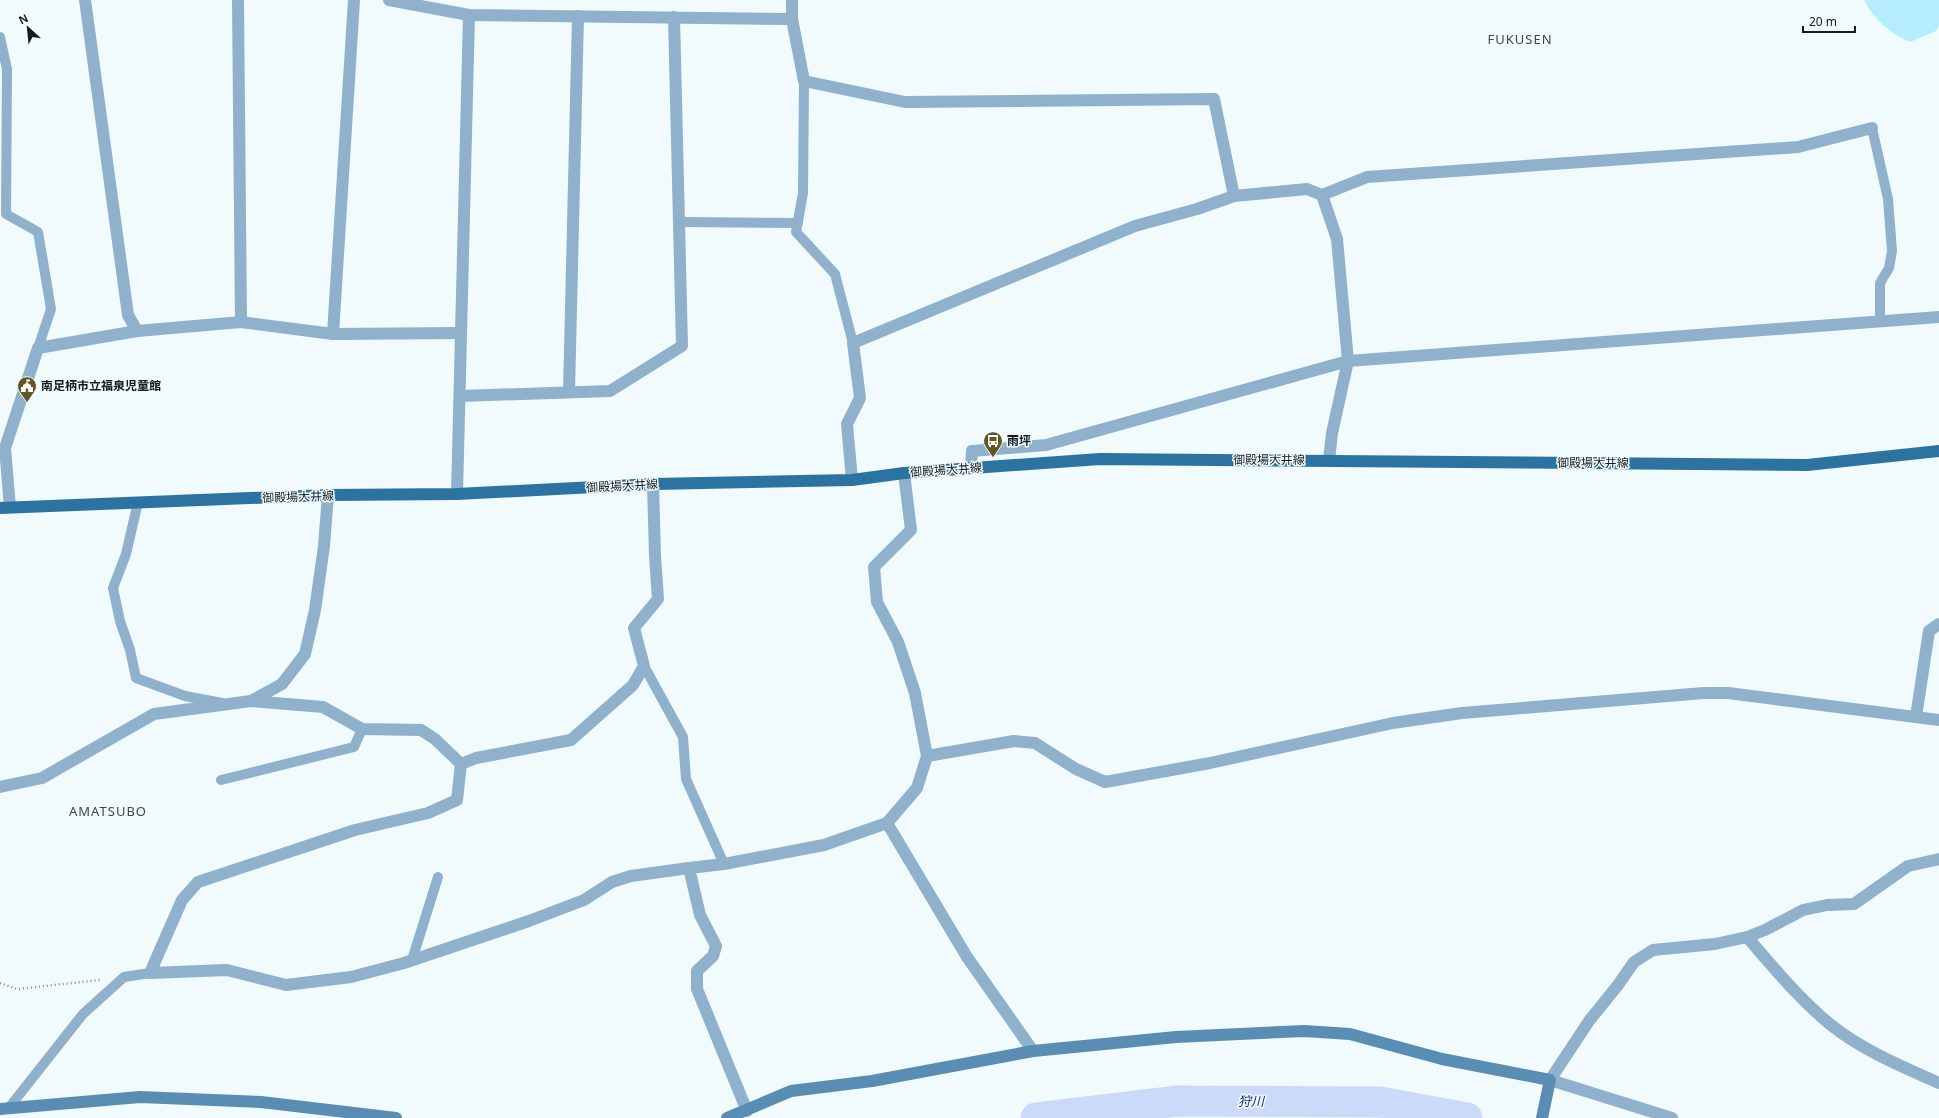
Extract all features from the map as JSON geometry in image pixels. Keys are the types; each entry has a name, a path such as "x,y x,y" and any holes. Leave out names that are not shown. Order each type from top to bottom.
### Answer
{"main road":[{"name":"御殿場大井線","path":"5,508 328,495 457,494 653,484 852,480 904,473 1100,459 1807,464 1939,451"}],"street":[{"path":"85,0 128,315 137,332"},
{"path":"238,0 241,322"},
{"path":"333,334 354,0"},
{"path":"389,0 469,15 792,19"},
{"path":"792,0 792,19 804,81 905,102 1214,99 1234,196"},
{"path":"457,494 469,15"},
{"path":"569,392 578,16"},
{"path":"460,396 610,391 682,346 674,17"},
{"path":"852,480 847,424 860,398 853,343 1135,226 1198,209 1234,196 1307,189 1322,195 1367,177 1798,147 1872,128"},
{"path":"1322,195 1337,239 1348,361 1332,432 1330,460"},
{"path":"970,468 972,452 1046,445 1348,361 1939,317"},
{"path":"5,508 5,448 38,348 137,332 241,322 333,334 461,334"},
{"path":"461,764 457,800 428,813 355,830 198,882 182,900 150,973 227,970 286,985 351,977 412,960 584,900 612,882 631,876 724,864 824,845 887,823 916,788 926,756 915,694 898,642 877,602 874,574 874,567 911,530 904,473"},
{"path":"461,764 476,758 571,740 633,685 644,666 634,628 658,599 653,484"},
{"path":"250,701 282,684 304,654 316,610 324,546 328,495"},
{"path":"1916,717 1929,631 1939,624"},
{"path":"926,756 1014,741 1035,743 1076,770 1105,782 1210,763 1394,723 1462,713 1704,693 1728,693 1939,720"},
{"path":"0,788 42,778 154,714 250,701 323,707 362,729 421,730 435,738 461,764"},
{"path":"887,823 967,956 1033,1051"},
{"path":"1542,1118 1550,1080 1589,1021 1618,985 1634,962 1654,950 1715,944 1747,937 1765,930 1803,910 1827,905 1854,904 1908,866 1939,859"},
{"path":"689,868 700,915 716,946 713,956 698,971 697,989 747,1111"},
{"path":"1747,937 1804,1000 1832,1026 1860,1044 1939,1082"},
{"path":"727,1118 747,1111 792,1091 872,1082 1033,1051 1176,1037 1304,1031 1350,1034 1442,1059 1550,1080 1672,1118"},
{"path":"4,1109 140,1097 261,1102 396,1118"}],"lane":[{"path":"0,37 7,70 6,214 38,232 51,309 38,348"},
{"path":"804,81 803,194 796,232 835,274 853,343"},
{"path":"1872,128 1888,199 1892,251 1889,268 1880,283 1880,321"},
{"path":"678,222 798,223"},
{"path":"138,502 126,554 113,588 120,621 130,650 136,678 185,696 224,704"},
{"path":"644,666 683,737 686,779 724,864"},
{"path":"222,780 354,747 362,729"},
{"path":"412,960 438,877"},
{"path":"4,1109 83,1014 124,977 150,973"}],"path":[{"path":"0,983 17,989 124,977"}],"shaded area":[{"path":"1864,0 1939,0 1939,26 1936,31 1910,42 1896,35 1884,26 1873,14"}],"waterway":[{"name":"狩川","path":"1036,1118 1178,1101 1380,1102 1467,1118"}],"place":[{"name":"南足柄市立福泉児童館","path":"27,403"},
{"name":"雨坪","path":"993,458"}],"district":[{"name":"FUKUSEN","path":"1520,39"},
{"name":"AMATSUBO","path":"108,811"}]}
